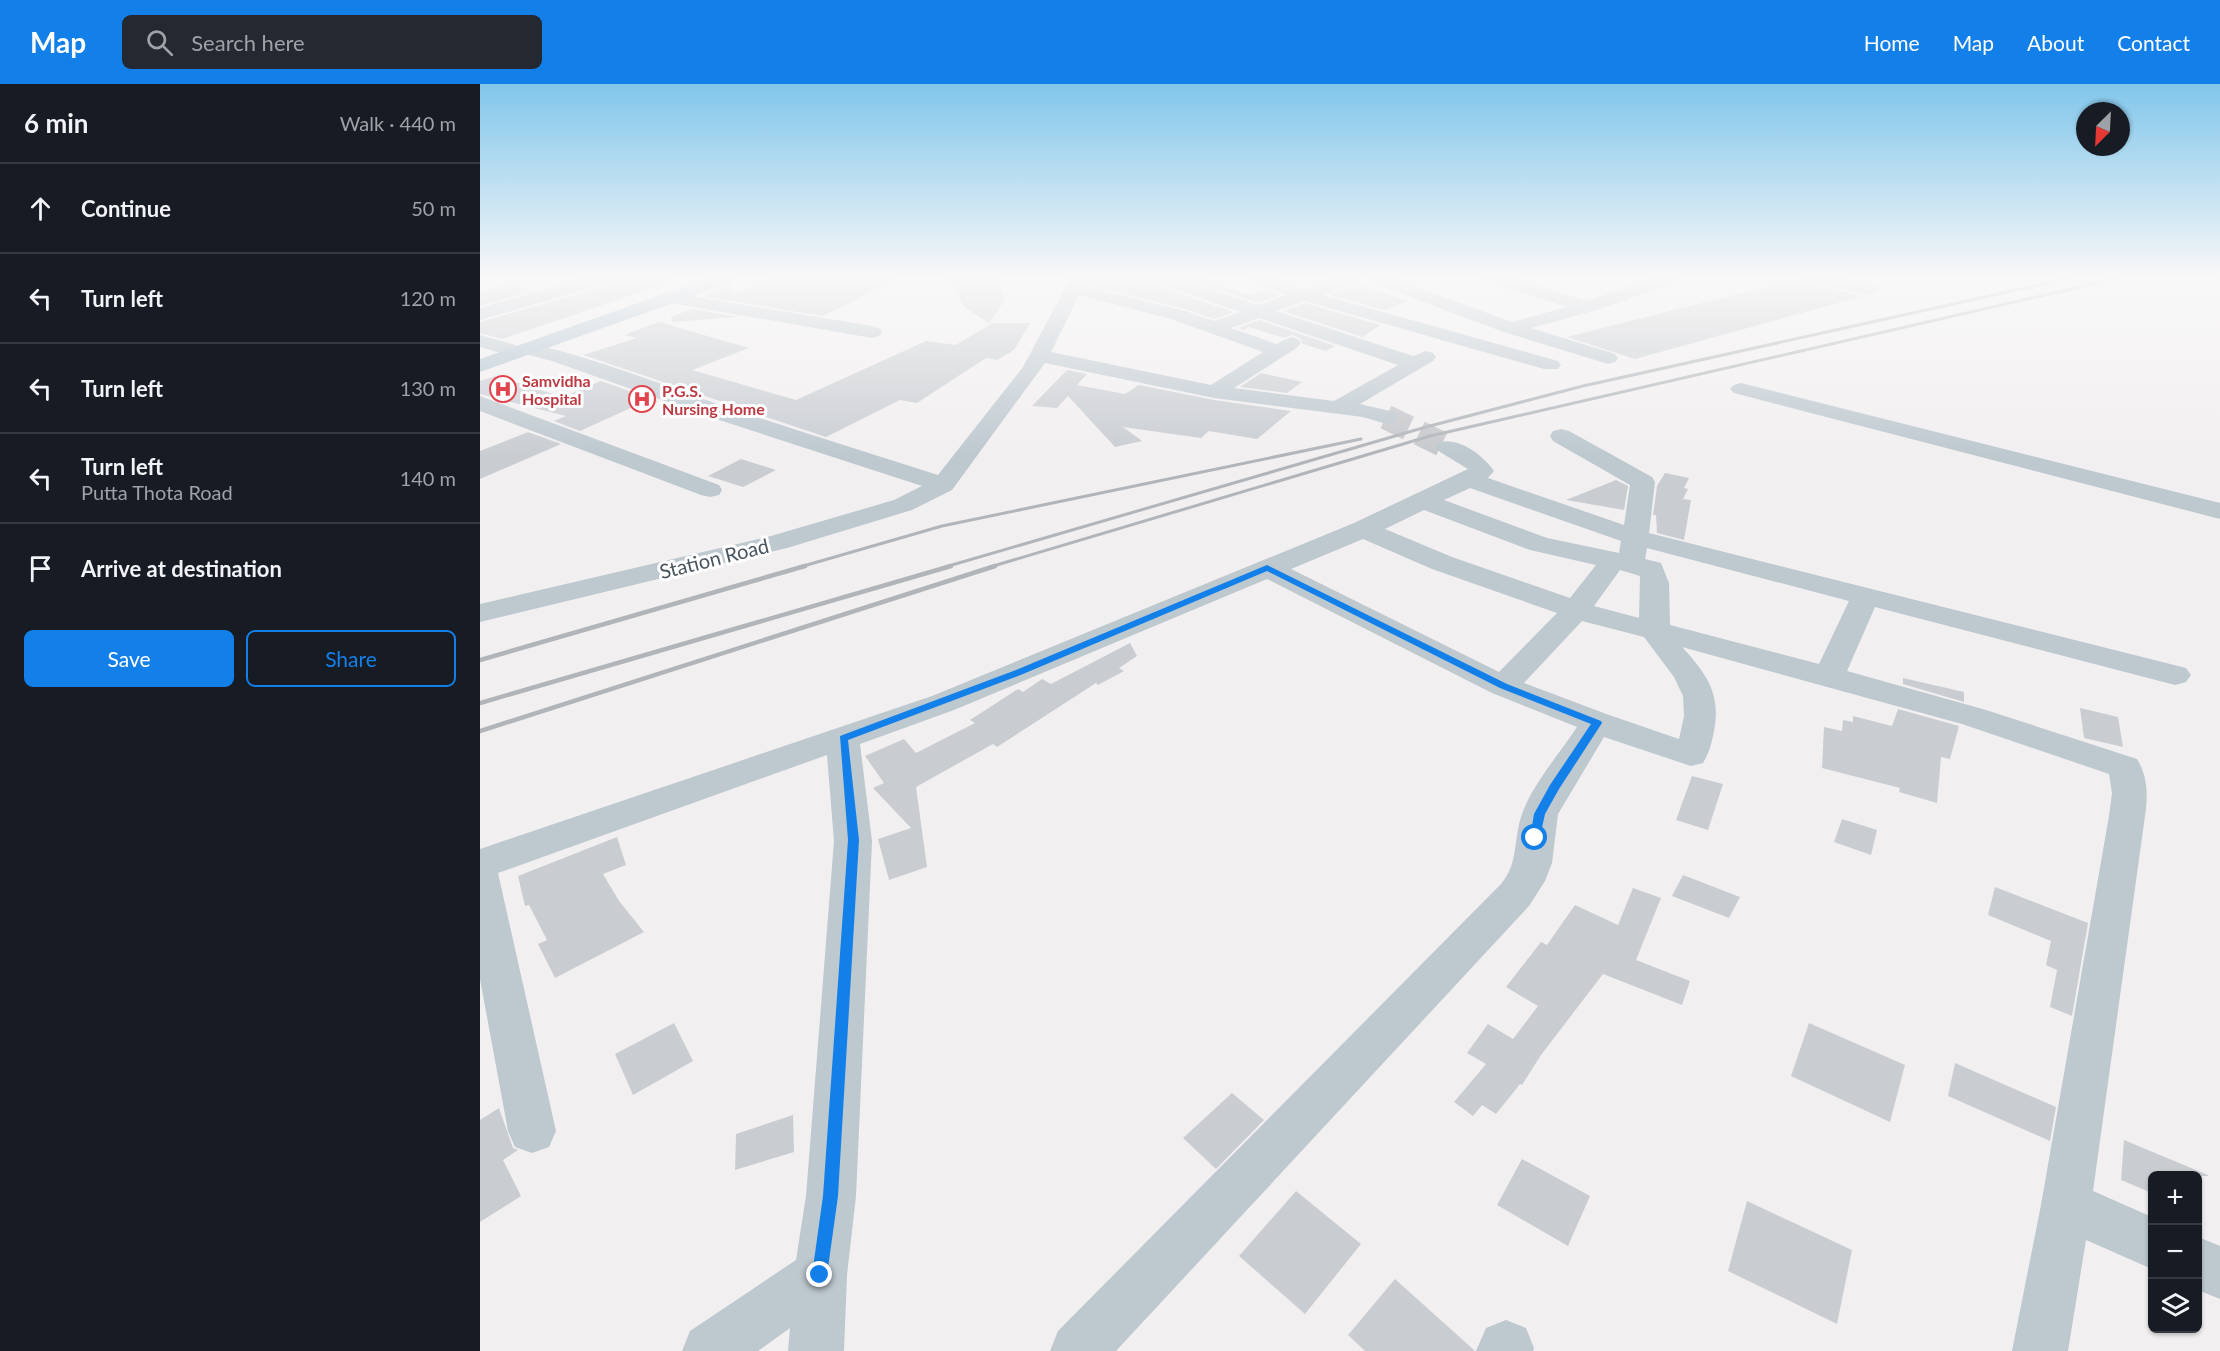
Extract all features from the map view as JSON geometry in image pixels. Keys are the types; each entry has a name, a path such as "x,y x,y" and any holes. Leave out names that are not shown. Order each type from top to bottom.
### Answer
{"main road":[{"path":"480,366 546,338"},
{"path":"480,359 518,349"}],"street":[{"name":"Station Road","path":"480,613 778,542 903,505 943,485 1032,369 1049,338"},
{"path":"1242,338 1278,351"},
{"path":"1214,392 1299,338"},
{"path":"1337,338 1413,363"},
{"path":"1451,338 1551,365"},
{"path":"1337,408 1460,338"},
{"path":"1545,338 1608,358"},
{"path":"480,341 569,360 721,413 943,485"},
{"path":"1039,356 1214,392 1337,408 1386,417"},
{"path":"1741,389 2220,511"},
{"path":"480,403 710,490"},
{"path":"1503,686 1543,647 1626,554 1643,483 1562,436"},
{"path":"480,864 843,739 1019,672 1363,529 1482,471 1475,463 1448,447"},
{"path":"1267,568 1503,686 1597,723 1691,755 1701,720 1702,699 1695,681 1657,632 1653,617 1656,576 1651,569 1626,554 1469,479"},
{"path":"1424,501 1539,544 1626,554 1865,597 2175,675"},
{"path":"1363,529 1443,563 1575,610 1829,676 1974,717 2124,767 2130,794 2127,816 2066,1205 2040,1351"},
{"path":"1829,676 1865,597"},
{"path":"1078,1351 1515,895 1526,881 1533,863 1540,814 1554,788 1597,723"},
{"path":"816,1351 820,1275 831,1196 854,840 843,739"},
{"path":"480,875 532,1131"},
{"path":"2066,1205 2148,1242"},
{"path":"2202,1265 2220,1273"},
{"path":"710,1351 820,1275"}],"building":[{"path":"637,338 715,338 749,348 692,370 796,400 926,341 956,345 968,338 1021,338 1014,350 997,360 986,358 917,403 900,400 826,437 583,355"},
{"path":"1300,338 1312,338 1335,346 1326,351 1303,344"},
{"path":"1570,338 1711,338 1635,359"},
{"path":"1067,370 1087,374 1077,385 1125,394 1139,385 1214,400 1291,411 1257,439 1209,431 1201,438 1123,427 1142,441 1115,447 1068,396 1057,408 1032,406"},
{"path":"1261,373 1302,382 1287,393 1240,387"},
{"path":"495,376 563,397 601,381 658,401 642,408 635,406 580,431 554,421 566,416 480,394 480,381"},
{"path":"528,432 561,444 480,479 480,451"},
{"path":"741,459 776,470 743,487 708,476"},
{"path":"1665,473 1689,478 1684,488 1688,489 1683,499 1691,500 1684,540 1657,533 1656,515 1653,515 1657,486"},
{"path":"1616,480 1628,486 1624,510 1566,500"},
{"path":"1130,643 1137,656 1119,668 1124,671 1098,685 1096,683 997,747 993,744 916,787 927,867 889,880 878,839 911,828 873,788 884,783 865,756 904,739 916,753 975,723 970,720 1018,689 1023,692 1042,679 1051,684"},
{"path":"1903,678 1964,692 1964,702 1903,684"},
{"path":"2080,708 2118,717 2123,747 2084,738"},
{"path":"1898,709 1959,726 1950,759 1941,757 1937,803 1899,792 1900,788 1822,768 1824,727 1842,731 1843,720 1853,722 1853,716 1892,726"},
{"path":"1692,776 1723,784 1708,830 1676,820"},
{"path":"1842,819 1877,830 1871,855 1834,842"},
{"path":"617,837 626,865 603,874 619,901 644,932 555,978 538,944 547,940 529,905 525,906 518,876"},
{"path":"1683,875 1740,897 1729,918 1672,896"},
{"path":"1995,887 2088,923 2072,1016 2050,1007 2057,970 2046,965 2051,941 1988,915"},
{"path":"1633,888 1661,898 1636,960 1690,981 1682,1005 1603,974 1541,1055 1522,1085 1520,1084 1496,1114 1482,1105 1473,1116 1454,1102 1486,1064 1467,1053 1488,1024 1513,1039 1538,1006 1506,987 1541,942 1547,945 1575,905 1618,925"},
{"path":"674,1023 693,1061 633,1095 615,1054"},
{"path":"1809,1023 1905,1065 1890,1122 1791,1076"},
{"path":"1955,1063 2056,1107 2050,1141 1948,1096"},
{"path":"1232,1093 1264,1120 1216,1169 1183,1138"},
{"path":"499,1108 513,1148 518,1150 503,1160 521,1196 480,1222 480,1120"},
{"path":"793,1115 794,1152 735,1170 736,1134"},
{"path":"2124,1140 2198,1171 2148,1171 2148,1191 2121,1180"},
{"path":"1522,1159 1590,1196 1568,1246 1497,1205"},
{"path":"1296,1191 1361,1244 1305,1314 1239,1256"},
{"path":"1747,1201 1852,1250 1837,1324 1728,1271"},
{"path":"1395,1279 1474,1351 1365,1351 1348,1335"}],"tunnel":[{"path":"1386,417 1448,447"}],"railway":[{"path":"945,567 1426,427 1583,386 1799,338"},
{"path":"990,567 1430,436 1857,338"},
{"path":"800,567 942,526 1361,439"},
{"path":"480,660 805,566"},
{"path":"480,703 951,566"},
{"path":"480,731 995,566"}],"place":[{"name":"Samvidha Hospital","path":"503,389"},
{"name":"P.G.S. Nursing Home","path":"642,399"}],"route":[{"path":"820,1275 831,1196 854,840 843,739 943,703 1267,568 1503,686 1597,723 1554,788 1540,814 1535,838"}]}
